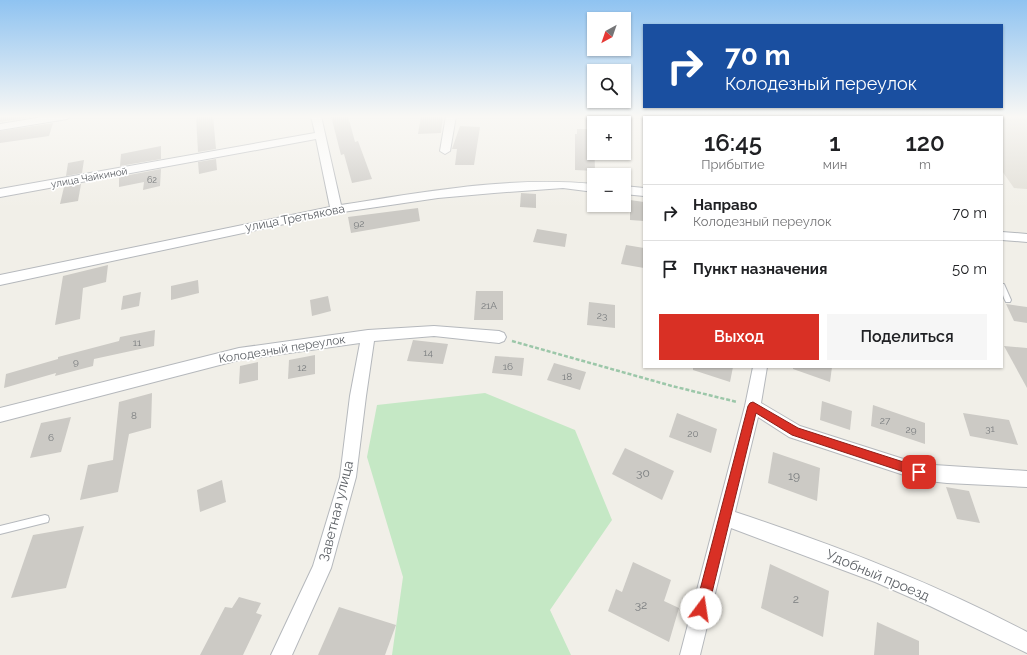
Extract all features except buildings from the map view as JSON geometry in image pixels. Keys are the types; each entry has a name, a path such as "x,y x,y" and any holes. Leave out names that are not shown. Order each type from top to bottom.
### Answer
{"street":[{"name":"улица Чайкиной","path":"0,193 260,147"},
{"path":"321,147 336,209"},
{"path":"445,151 446,147"},
{"name":"улица Третьякова","path":"0,280 336,209 438,194 494,189 563,185 587,187"},
{"path":"631,191 643,192"},
{"path":"1003,236 1027,238"},
{"name":"Колодезный переулок","path":"0,415 239,354 368,336 434,331 499,337"},
{"name":"Заветная улица","path":"281,655 322,568 348,477 358,396 368,336"},
{"path":"690,655 753,406 760,368"},
{"path":"753,406 795,432 919,472 947,476 1027,479"},
{"name":"Удобный проезд","path":"724,518 788,538 867,568 1027,643"}],"lane":[{"path":"1003,288 1008,300"},
{"path":"0,530 45,519"}],"path":[{"path":"499,337 672,386 753,406"}],"shaded area":[{"path":"1003,147 1027,147 1027,189 1014,188 1003,172"}],"green space":[{"path":"485,393 575,430 612,520 550,610 571,655 392,655 403,577 367,457 377,405"}],"route":[{"path":"701,609 753,406 795,432 919,472"}]}
